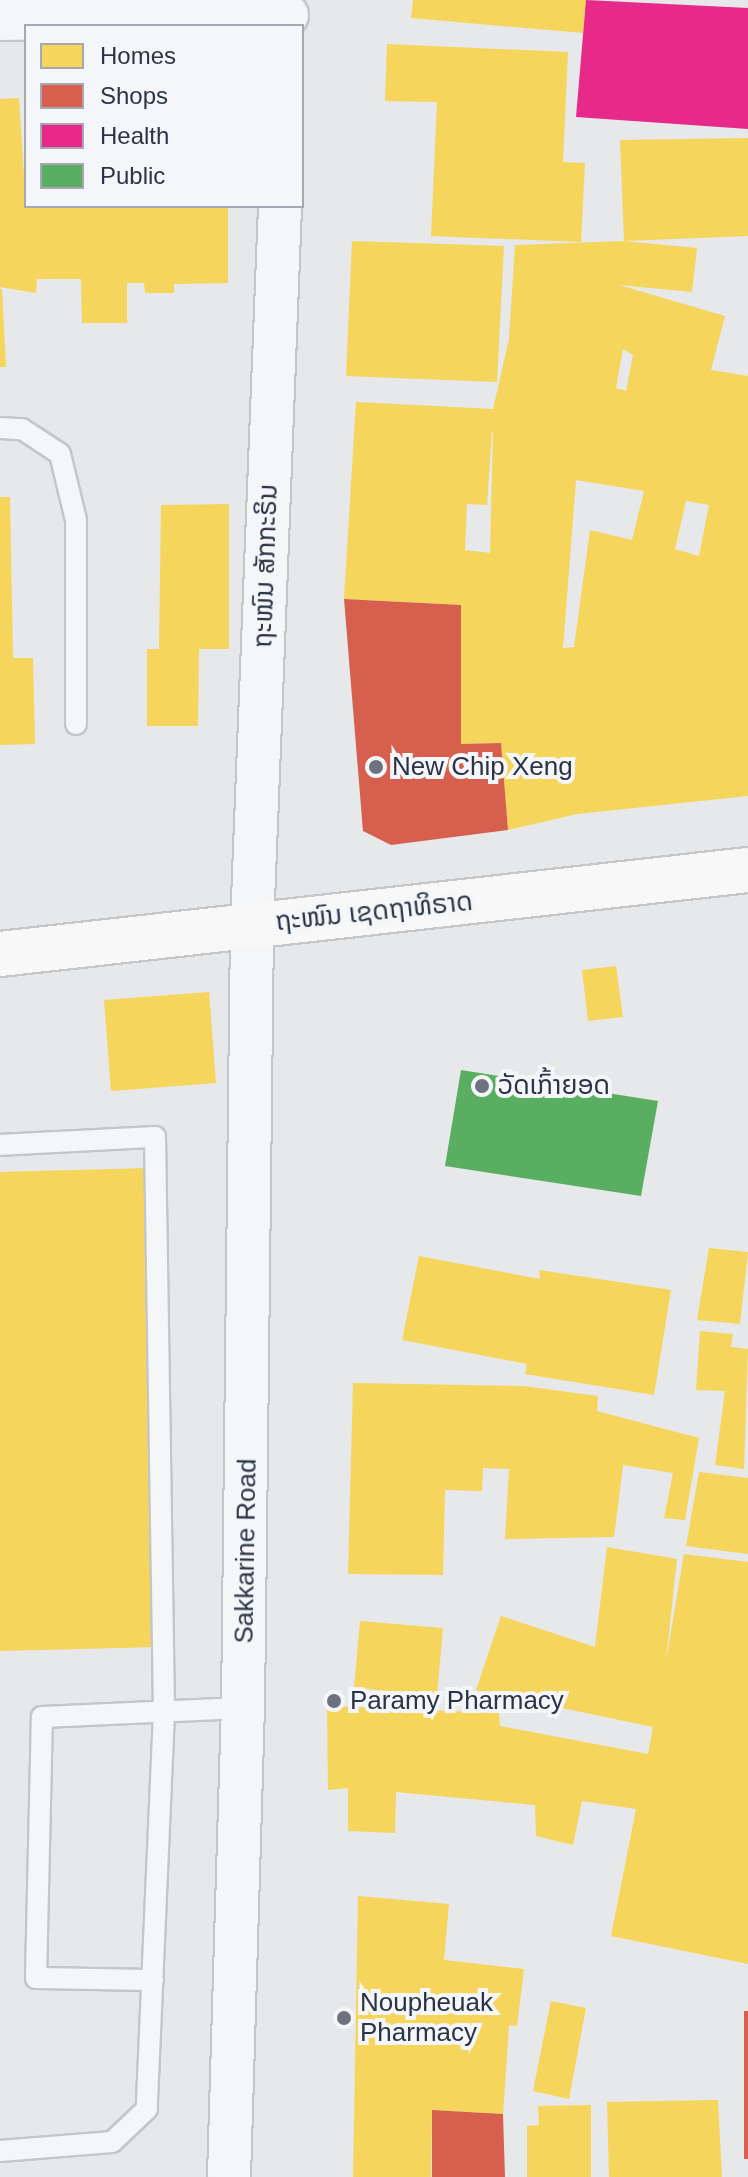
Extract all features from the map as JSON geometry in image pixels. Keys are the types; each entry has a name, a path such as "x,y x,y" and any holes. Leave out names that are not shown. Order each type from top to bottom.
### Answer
{"main road":[{"name":"ຖະໜົນ ເຊດຖາທິຣາດ","path":"0,954 748,870"}],"street":[{"path":"0,19 287,14"},
{"name":"ຖະໜົນ ສັກກະຣິນ","path":"252,926 280,208"},
{"name":"Sakkarine Road","path":"229,2177 243,1708 252,926"}],"lane":[{"path":"0,428 22,429 60,454 76,520 76,724"},
{"path":"0,1145 155,1137 164,1712 147,2109 112,2142 0,2151"},
{"path":"153,1980 36,1978 42,1717 243,1708"}],"building: Homes":[{"path":"413,0 586,0 583,33 411,18"},
{"path":"387,44 568,52 563,162 585,163 581,242 431,236 437,102 385,101"},
{"path":"19,98 24,208 228,208 228,283 174,284 174,293 145,293 144,283 127,283 127,323 82,323 81,279 37,279 36,293 0,287 0,99"},
{"path":"748,138 748,236 624,241 620,140"},
{"path":"352,241 504,246 497,382 346,376"},
{"path":"624,241 697,248 692,292 619,285 725,316 711,370 748,376 748,796 577,814 508,830 501,743 461,744 461,605 344,599 356,402 493,409 509,339 515,245","holes":["623,349 633,355 626,391 616,388","492,431 493,431 490,553 465,550 467,504 487,505","576,480 644,491 632,540 590,530 574,647 563,648","686,501 709,505 699,556 675,549"]},
{"path":"2,289 6,367 0,367"},
{"path":"0,497 10,497 13,658 33,658 35,744 0,745"},
{"path":"229,504 229,649 199,649 198,726 147,726 147,649 159,649 161,505"},
{"path":"616,966 623,1017 588,1021 582,970"},
{"path":"209,992 216,1083 111,1091 104,1000"},
{"path":"148,1168 159,1647 0,1651 0,1172"},
{"path":"709,1248 748,1252 740,1324 697,1320"},
{"path":"419,1256 540,1279 539,1270 671,1290 654,1395 525,1374 527,1364 402,1340"},
{"path":"700,1331 733,1334 731,1347 748,1349 744,1469 715,1465 725,1391 696,1390"},
{"path":"353,1383 523,1386 598,1396 597,1411 699,1438 685,1520 664,1518 673,1473 623,1465 614,1537 505,1539 509,1469 483,1468 482,1491 445,1490 443,1575 348,1574"},
{"path":"699,1472 748,1478 748,1554 686,1546"},
{"path":"607,1547 677,1559 666,1661 684,1554 748,1562 748,1964 611,1936 636,1809 582,1801 573,1845 536,1836 535,1805 396,1792 395,1833 348,1831 348,1788 328,1790 327,1706 499,1713 500,1726 648,1754 653,1727 476,1690 501,1616 595,1647"},
{"path":"360,1621 443,1628 437,1695 354,1688"},
{"path":"358,1896 449,1904 444,1960 524,1969 517,2026 509,2025 503,2114 432,2110 431,2177 353,2177"},
{"path":"551,2001 586,2008 569,2099 533,2091"},
{"path":"718,2100 722,2177 609,2177 607,2102"},
{"path":"591,2105 591,2177 527,2177 527,2126 539,2125 538,2106"}],"building: Shops":[{"path":"344,599 461,605 461,744 501,743 508,830 391,845 363,831"},
{"path":"744,2011 748,2011 748,2159 744,2159"},
{"path":"432,2110 503,2114 505,2177 432,2177"}],"building: Health":[{"path":"586,0 748,8 748,129 576,117"}],"building: Public":[{"path":"461,1070 658,1101 641,1196 445,1166"}],"place":[{"name":"New Chip Xeng","path":"376,767"},
{"name":"ວັດເກົ້າຍອດ","path":"482,1086"},
{"name":"Paramy Pharmacy","path":"334,1701"},
{"name":"Noupheuak Pharmacy","path":"344,2018"}]}
